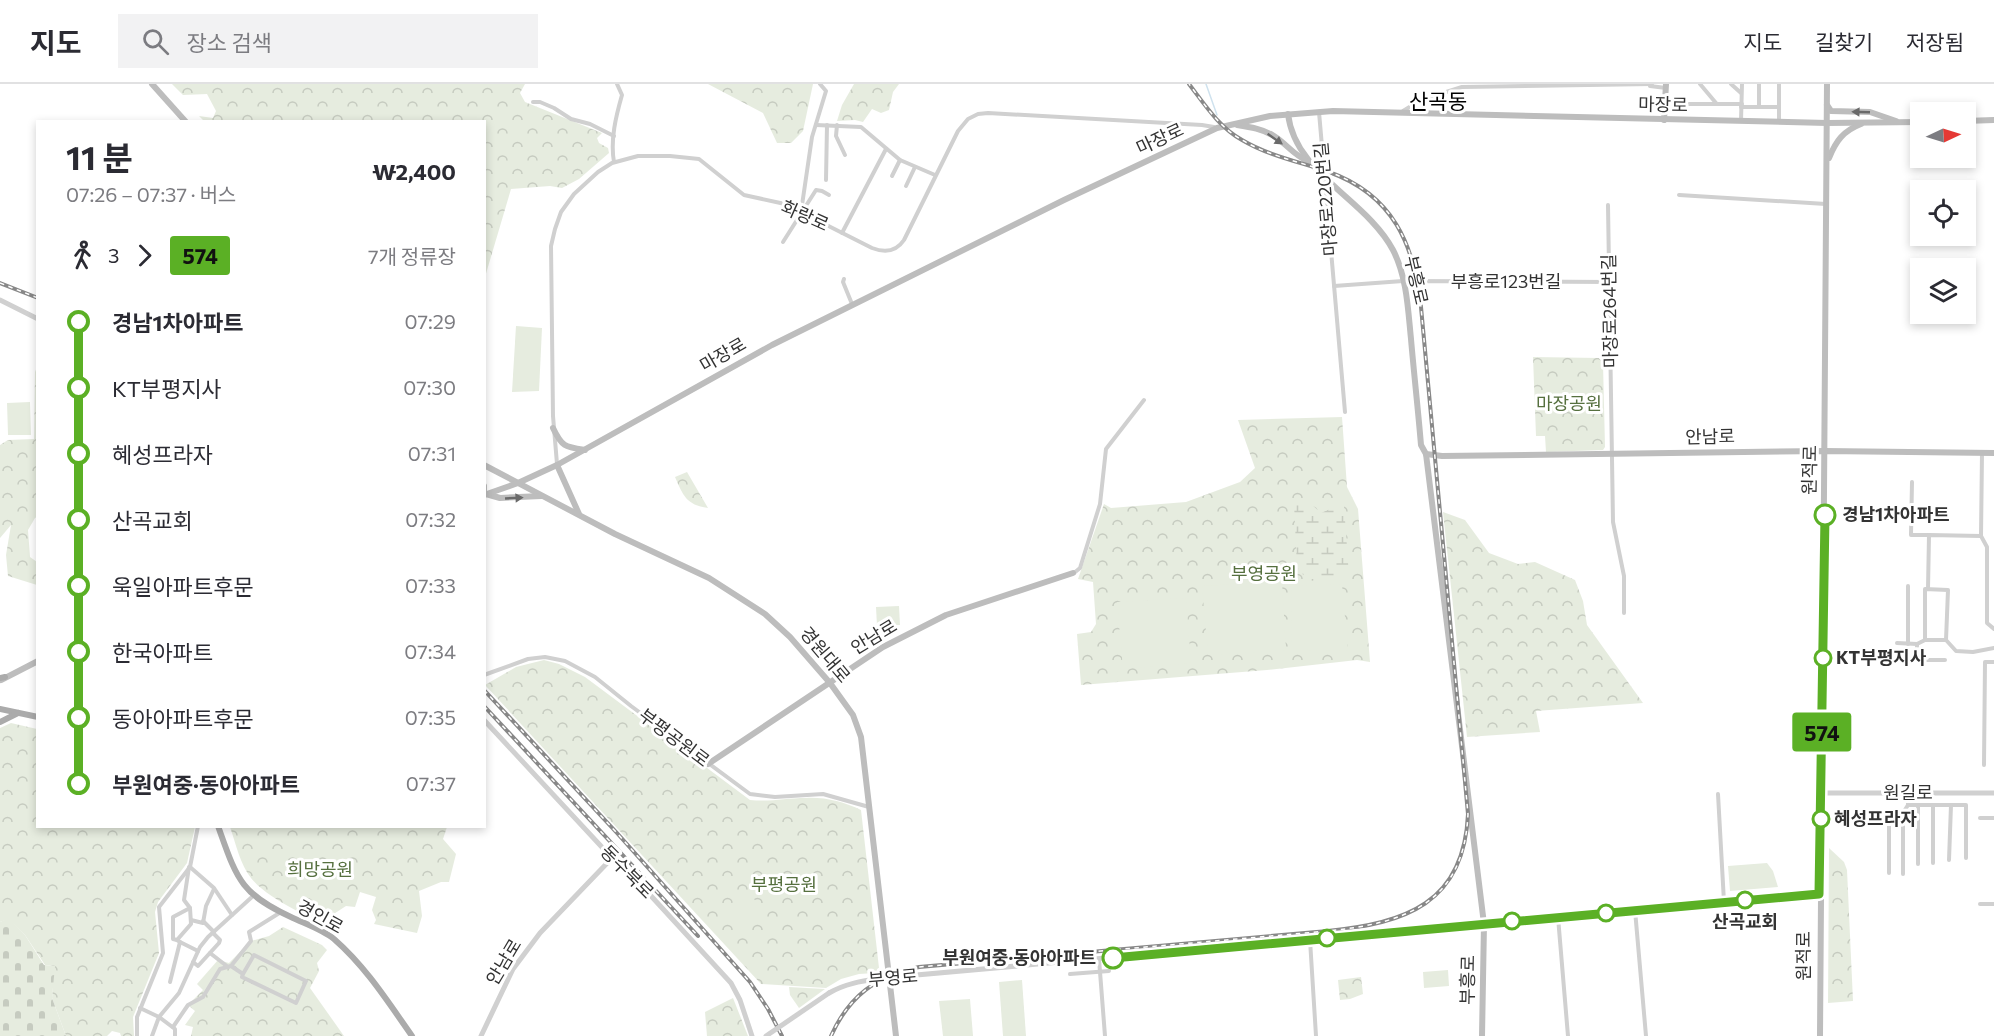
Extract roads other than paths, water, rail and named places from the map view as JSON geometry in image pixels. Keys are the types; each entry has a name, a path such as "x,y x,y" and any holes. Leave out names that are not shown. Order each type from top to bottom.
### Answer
{"main road":[{"path":"152,84 184,120"},
{"name":"원적로","path":"1820,1036 1819,894 1827,84"},
{"path":"1664,120 1666,86"},
{"path":"1827,104 1831,111 1870,112 1898,122"},
{"name":"마장로","path":"486,491 498,490 518,483 557,465 771,345 1217,128 1288,114 1319,112 1827,123 1910,122"},
{"name":"부흥로","path":"1288,114 1298,146 1312,164 1373,222 1384,236 1399,263 1403,281 1421,445 1426,454 1484,924 1482,1036"},
{"path":"1976,121 1994,120"},
{"path":"1827,162 1840,136 1848,129 1866,123"},
{"path":"1233,124 1254,127 1274,136 1296,156 1312,164"},
{"path":"553,428 559,442 564,446 585,450"},
{"name":"안남로","path":"1426,454 1442,456 1825,451 1994,453"},
{"path":"557,465 579,515"},
{"name":"경원대로","path":"486,466 615,534 709,578 765,614 790,637 830,683 853,715 860,733 896,1036"},
{"path":"486,491 500,498 544,496"},
{"name":"안남로","path":"708,764 883,647 946,615 1073,573"},
{"path":"2,678 36,662"},
{"path":"0,709 36,717"},
{"path":"0,722 18,713"},
{"name":"경인로","path":"219,828 232,865 253,896 331,937 371,977 412,1036"}],"street":[{"path":"614,162 616,116 622,95 617,84"},
{"path":"783,242 801,212 807,183 806,167 826,91 820,84"},
{"path":"1700,84 1717,104"},
{"path":"1731,84 1742,93"},
{"path":"1741,121 1742,84"},
{"path":"1759,84 1759,107"},
{"path":"1779,84 1779,122"},
{"path":"1400,113 1420,100 1462,87 1666,86"},
{"path":"533,102 540,102 571,119 590,124 614,136"},
{"path":"1681,104 1779,107"},
{"name":"마장로220번길","path":"1319,112 1345,412"},
{"name":"화랑로","path":"557,465 553,428 550,262 555,229 561,212 574,194 598,172 614,162 638,156 699,159 744,195 785,204 877,250 886,252 895,249 904,240 962,125 978,114 1037,115 1202,125 1217,128"},
{"path":"826,180 827,125"},
{"path":"837,125 836,136 845,155"},
{"path":"816,126 861,127 900,160 935,175"},
{"path":"842,233 886,149"},
{"path":"892,176 900,160"},
{"path":"906,186 915,167"},
{"path":"801,212 805,210 816,190 828,195"},
{"path":"1679,195 1826,204"},
{"name":"마장로264번길","path":"1608,205 1613,522 1624,576 1624,613"},
{"path":"844,279 843,282 852,304"},
{"path":"1334,286 1403,281"},
{"name":"부흥로123번길","path":"1403,281 1610,282"},
{"path":"0,300 36,319"},
{"path":"1073,573 1080,568 1100,504 1106,449 1144,400"},
{"path":"1982,453 1981,536 1987,547 1986,623 1994,629"},
{"path":"1912,482 1911,535 1981,536"},
{"path":"1925,640 1925,589 1928,589 1929,535"},
{"path":"1908,586 1908,644"},
{"path":"1928,589 1948,590 1946,640 1956,651 1973,652 1994,648"},
{"path":"1897,643 1917,644 1925,640 1946,640"},
{"path":"1917,644 1917,660 1945,660"},
{"name":"부평공원로","path":"486,674 516,662 538,658 553,658 571,663 595,677 708,764 755,795 775,797 823,794 870,808"},
{"path":"1984,765 1984,662 1994,662"},
{"name":"동수북로","path":"486,722 612,858 618,860 720,969 735,990 752,1036"},
{"name":"원길로","path":"1821,793 1994,793"},
{"path":"1903,874 1903,813 1908,806 1908,793"},
{"path":"1718,794 1724,902"},
{"path":"1949,860 1951,805"},
{"path":"1908,806 1966,805 1966,858"},
{"path":"1918,806 1918,864"},
{"path":"1933,806 1933,863"},
{"path":"1889,873 1889,812 1903,813"},
{"path":"1980,818 1994,818"},
{"path":"171,982 178,941 191,924 190,908 184,900 198,828"},
{"name":"안남로","path":"481,1036 513,969 540,933 612,858"},
{"path":"190,867 214,888 232,915"},
{"path":"137,1036 136,1017 163,953 159,907 190,867"},
{"path":"203,921 206,906 214,888"},
{"name":"부영로","path":"766,1036 829,993 856,981 1819,894"},
{"path":"152,1036 159,1017 179,993 198,951 214,932 253,896"},
{"path":"1980,904 1994,904"},
{"path":"190,908 173,918 173,939 198,951"},
{"path":"1635,910 1646,1036"},
{"name":"경인로","path":"173,1027 188,1005 203,997 220,969 230,967 251,941 249,932 281,912"},
{"path":"1558,917 1568,1036"},
{"path":"191,920 203,923 203,921"},
{"path":"193,962 198,966 220,940 203,921"},
{"path":"1310,940 1316,1036"},
{"path":"210,953 243,974 242,977 296,1003 306,981 254,955 243,974"},
{"path":"1099,959 1105,1036"},
{"path":"1070,974 1110,971"},
{"path":"140,1008 173,1027 174,1036"}],"waterway":[{"path":"1206,84 1217,115"}],"railway":[{"path":"831,1036 855,999 877,982 904,971 919,967 1356,927 1382,922 1405,914 1425,903 1442,888 1455,869 1464,845 1468,814 1421,307 1413,263 1396,224 1369,194 1351,182 1329,172 1274,155 1242,140 1219,122 1189,84"},
{"path":"0,283 36,297"},
{"path":"486,692 617,833 750,982 782,1036"},
{"path":"486,708 698,936"}],"place":[{"name":"경남1차아파트","path":"1825,515"},
{"name":"KT부평지사","path":"1823,658"},
{"name":"혜성프라자","path":"1821,819"},
{"name":"산곡교회","path":"1745,900"},
{"name":"부원여중·동아아파트","path":"1113,958"}],"district":[{"name":"산곡동","path":"1438,102"}],"park label":[{"name":"마장공원","path":"1569,404"},
{"name":"부영공원","path":"1264,574"},
{"name":"희망공원","path":"320,870"},
{"name":"부평공원","path":"784,885"}]}
